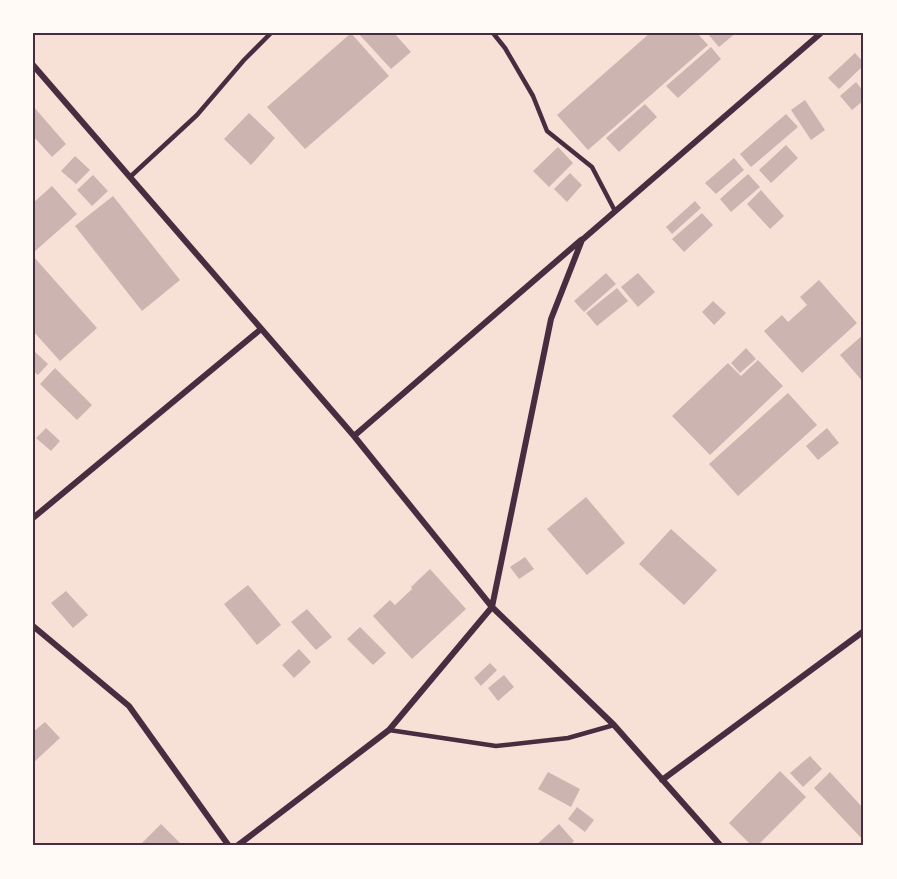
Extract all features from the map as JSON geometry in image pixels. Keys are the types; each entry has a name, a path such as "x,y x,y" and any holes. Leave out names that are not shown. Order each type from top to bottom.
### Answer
{"street":[{"path":"354,436 821,33"},
{"path":"33,65 354,436 492,607 614,725 721,846"},
{"path":"237,846 389,730 492,607 550,319 582,240"},
{"path":"33,518 261,329"},
{"path":"33,626 129,706 229,846"},
{"path":"662,780 864,631"}],"lane":[{"path":"130,177 197,115 244,60 271,33"},
{"path":"493,33 505,48 533,96 547,131 592,167 615,211"},
{"path":"389,730 496,746 568,738 614,725"}],"building":[{"path":"351,33 389,76 305,149 267,107"},
{"path":"358,33 394,33 411,52 391,69"},
{"path":"650,33 697,33 708,45 588,150 557,115"},
{"path":"707,33 736,33 719,47"},
{"path":"711,47 721,59 678,98 666,86"},
{"path":"855,53 864,65 839,89 828,78"},
{"path":"856,82 864,92 864,100 852,110 840,96"},
{"path":"805,100 825,130 811,140 791,110"},
{"path":"645,104 657,117 619,152 606,138"},
{"path":"33,106 66,144 52,157 33,136"},
{"path":"249,113 275,138 251,165 224,139"},
{"path":"786,114 798,127 751,167 740,154"},
{"path":"786,145 798,158 771,183 759,170"},
{"path":"558,147 573,163 549,187 533,171"},
{"path":"75,156 90,170 76,184 61,171"},
{"path":"734,158 744,170 716,194 705,183"},
{"path":"570,173 582,185 567,202 554,189"},
{"path":"748,174 760,187 731,212 720,199"},
{"path":"93,175 108,191 92,206 77,190"},
{"path":"52,186 77,214 33,253 33,203"},
{"path":"761,190 784,216 770,229 747,204"},
{"path":"113,196 180,280 142,311 75,226"},
{"path":"695,201 701,208 672,234 666,227"},
{"path":"702,213 713,225 684,252 672,239"},
{"path":"33,256 97,328 60,361 33,331"},
{"path":"606,273 616,284 584,312 574,301"},
{"path":"638,273 655,292 638,307 621,287"},
{"path":"819,280 857,323 802,373 764,331 782,315 788,322 807,305 800,297"},
{"path":"617,288 628,301 597,326 586,313"},
{"path":"713,301 726,313 714,325 702,312"},
{"path":"864,334 864,383 840,355"},
{"path":"746,348 756,359 740,373 731,363"},
{"path":"33,350 48,364 38,375 33,371"},
{"path":"758,360 783,386 710,455 672,416 728,363 741,376"},
{"path":"55,368 92,405 77,420 40,384"},
{"path":"788,393 817,425 738,496 709,464"},
{"path":"46,428 60,441 51,451 36,438"},
{"path":"827,428 839,443 818,460 806,446"},
{"path":"586,497 625,543 587,575 547,529"},
{"path":"671,529 717,570 684,605 639,564"},
{"path":"525,557 534,569 519,579 510,567"},
{"path":"430,569 466,609 412,659 373,616 390,600 395,605"},
{"path":"248,585 281,625 257,645 224,604"},
{"path":"66,591 88,615 73,628 51,603"},
{"path":"307,609 332,637 316,650 291,622"},
{"path":"360,627 386,653 373,665 347,639"},
{"path":"299,649 311,662 294,678 282,665"},
{"path":"490,663 497,670 481,686 474,678"},
{"path":"504,675 514,687 498,701 488,688"},
{"path":"45,722 60,738 33,763 33,732"},
{"path":"810,756 822,769 803,787 790,773"},
{"path":"780,771 806,797 757,846 752,846 729,823"},
{"path":"548,772 580,789 571,807 538,789"},
{"path":"830,772 864,809 864,841 814,788"},
{"path":"577,807 594,820 585,832 568,819"},
{"path":"161,824 183,846 139,846"},
{"path":"559,824 574,841 569,846 535,846"}]}
